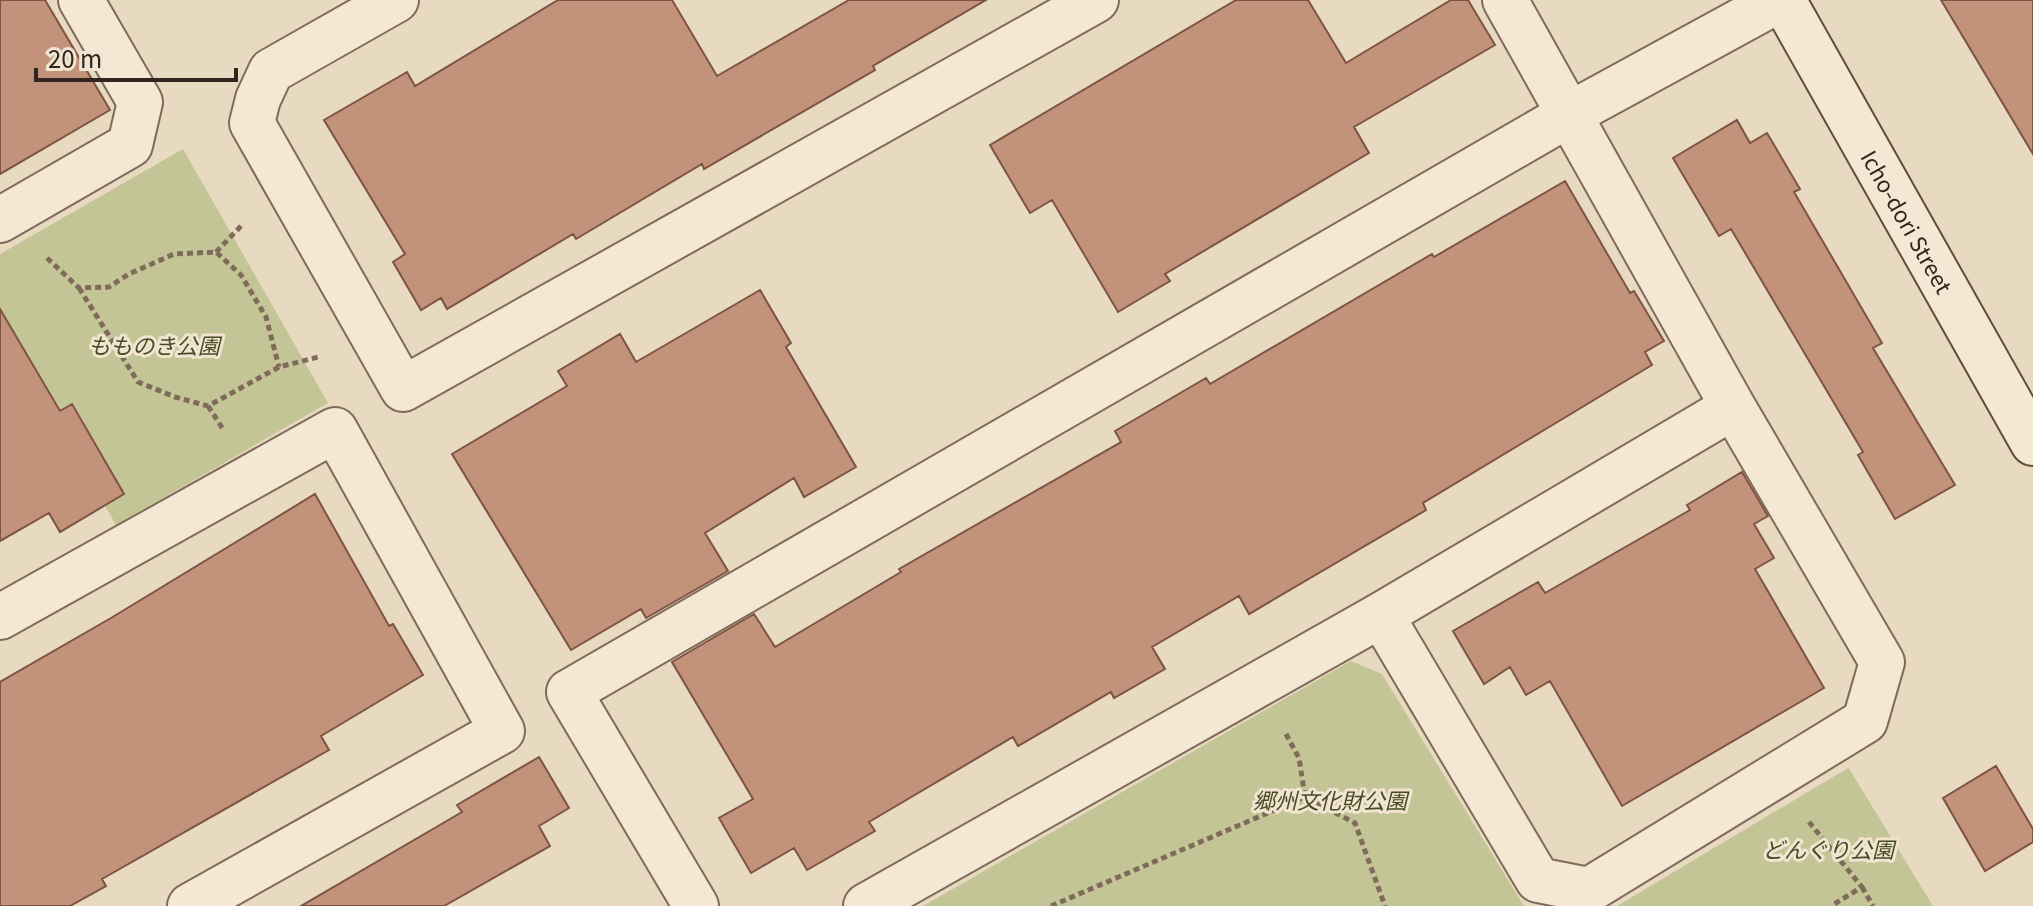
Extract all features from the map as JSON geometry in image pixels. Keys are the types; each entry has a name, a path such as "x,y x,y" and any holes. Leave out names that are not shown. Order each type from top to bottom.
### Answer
{"street":[{"path":"8,216 130,145 140,102 81,0"},
{"path":"396,0 271,71 258,99 252,123 403,389 1096,0"},
{"path":"1381,615 1538,880 1589,890 1865,721 1882,662 1733,407 1505,0"},
{"path":"696,906 569,692 1570,114 1781,0"},
{"name":"Icho-dori Street","path":"1781,0 2033,443"},
{"path":"866,906 1381,615 1733,407"},
{"path":"0,617 335,430 502,731 190,906"}],"path":[{"path":"79,288 109,287 129,274 174,254 216,252 253,214"},
{"path":"8,216 79,288 138,382 208,406 228,437"},
{"path":"216,252 241,275 266,317 279,367"},
{"path":"208,406 279,367 332,353"},
{"path":"1773,778 1862,887 1873,906"},
{"path":"1051,906 1305,797 1355,823 1385,906"},
{"path":"1831,906 1862,887"}],"green space":[{"name":"もものき公園","path":"183,149 328,403 116,525 0,322 0,254"},
{"name":"郷州文化財公園","path":"1351,661 1382,674 1524,906 923,906"},
{"name":"どんぐり公園","path":"1848,768 1933,906 1617,906"}],"building":[{"path":"0,0 45,0 110,110 0,174"},
{"path":"558,0 672,0 717,76 849,0 986,0 873,66 875,70 704,169 702,164 576,239 573,234 447,309 441,298 421,310 393,262 405,254 324,120 407,72 415,86"},
{"path":"1236,0 1308,0 1346,63 1451,0 1468,0 1495,45 1354,127 1369,153 1165,274 1170,281 1118,312 1052,200 1030,213 990,145"},
{"path":"1941,0 2033,0 2033,154"},
{"path":"1737,120 1750,143 1767,133 1800,189 1794,192 1882,343 1873,348 1955,485 1895,519 1858,455 1863,452 1731,229 1719,236 1673,158"},
{"path":"1565,181 1630,293 1634,291 1664,341 1645,352 1652,365 1423,503 1426,510 1249,614 1239,596 1152,647 1165,669 1114,698 1111,692 1018,746 1013,737 869,822 875,831 807,870 794,848 751,873 719,818 753,799 672,662 754,614 775,647 901,572 899,569 1121,442 1115,431 1206,378 1210,384 1432,254 1434,257"},
{"path":"760,290 791,343 786,347 856,467 804,497 794,478 705,533 728,571 646,618 641,609 571,650 452,454 567,386 558,371 620,334 636,362"},
{"path":"0,309 60,411 72,404 124,494 60,532 49,513 0,541"},
{"path":"1742,472 1768,516 1754,524 1774,558 1755,569 1824,688 1622,806 1550,681 1526,695 1510,667 1484,684 1453,631 1538,582 1545,593 1690,510 1687,505"},
{"path":"315,494 389,626 393,624 423,675 321,736 329,750 102,879 106,886 70,906 0,906 0,682"},
{"path":"539,757 569,808 539,826 550,846 444,906 301,906 462,812 457,805"},
{"path":"1996,766 2033,829 2033,842 1985,871 1943,798"}]}
